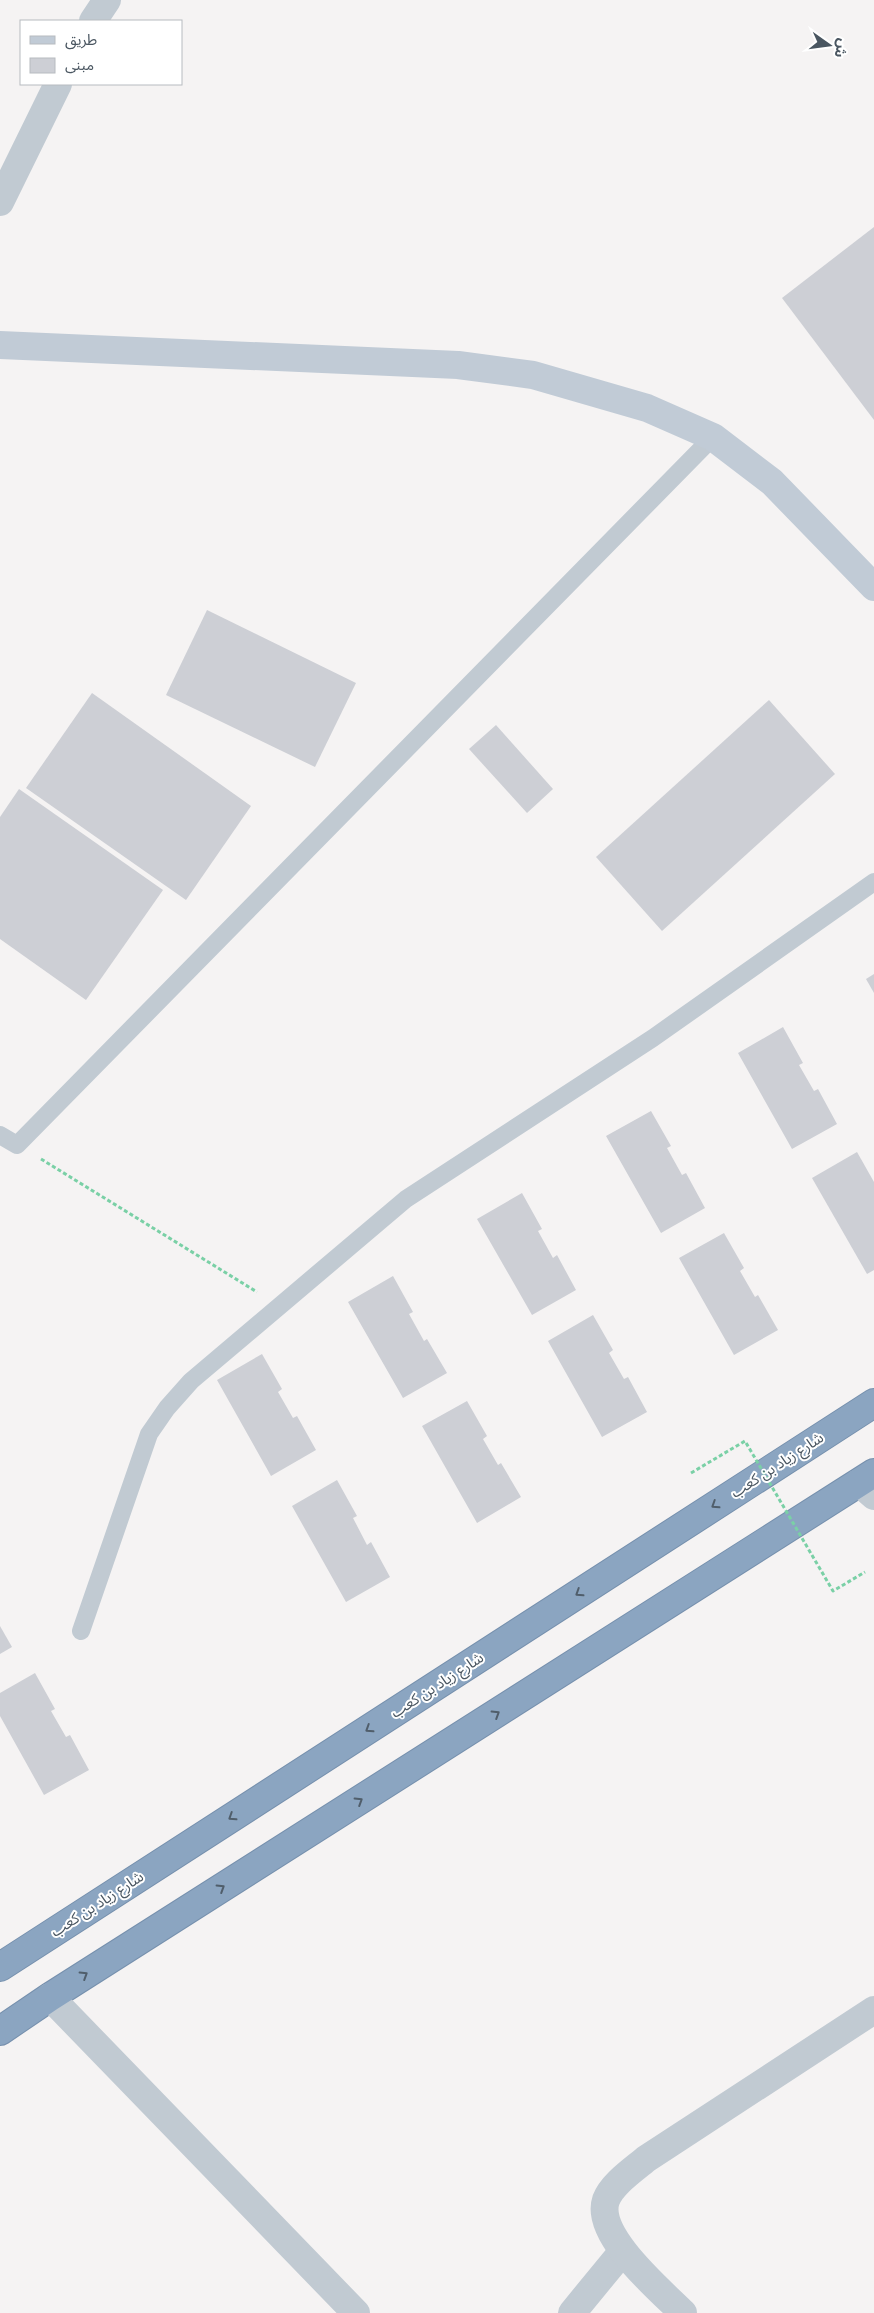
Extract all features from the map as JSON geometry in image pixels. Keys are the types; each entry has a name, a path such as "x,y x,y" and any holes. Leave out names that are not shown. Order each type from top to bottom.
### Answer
{"highway":[{"name":"شارع زياد بن كعب","path":"0,1967 874,1403"},
{"path":"0,2031 50,1997 869,1484"}],"street":[{"path":"94,20 107,0"},
{"path":"0,202 58,85"},
{"path":"0,345 324,358 468,366 533,375 647,408 713,437 772,482 874,587"},
{"path":"50,1997 356,2313"},
{"path":"683,2313 622,2252 606,2221 604,2210 606,2198 622,2179 646,2159 874,2010"},
{"path":"572,2313 622,2252"}],"lane":[{"path":"0,1135 17,1145 713,437"},
{"path":"81,1631 149,1434 167,1408 191,1381 406,1199 654,1038 874,882"}],"path":[{"path":"17,1145 280,1306"},
{"path":"691,1473 745,1441 833,1591 865,1572"}],"building":[{"path":"874,227 874,420 782,298"},
{"path":"207,610 356,683 315,767 166,695"},
{"path":"92,693 251,806 186,900 26,788"},
{"path":"769,700 835,774 662,931 596,857"},
{"path":"496,725 553,789 527,813 469,749"},
{"path":"19,789 163,890 86,1000 0,939 0,817"},
{"path":"874,974 874,993 866,979"},
{"path":"783,1027 803,1063 799,1065 814,1091 818,1089 837,1124 792,1149 738,1053"},
{"path":"651,1111 671,1146 667,1148 682,1175 686,1173 705,1208 661,1233 606,1136"},
{"path":"857,1152 874,1182 874,1270 867,1274 812,1178"},
{"path":"522,1193 542,1229 538,1231 553,1258 557,1255 576,1290 532,1315 477,1219"},
{"path":"724,1233 744,1268 740,1271 755,1297 758,1295 778,1330 734,1355 679,1258"},
{"path":"393,1276 413,1312 409,1314 424,1341 427,1339 447,1373 403,1398 348,1302"},
{"path":"593,1315 613,1350 609,1353 624,1379 628,1377 647,1412 602,1437 548,1341"},
{"path":"262,1354 282,1389 278,1392 293,1418 297,1416 316,1450 271,1476 217,1380"},
{"path":"467,1401 487,1436 483,1439 498,1465 501,1463 521,1497 477,1523 422,1426"},
{"path":"337,1480 357,1516 353,1518 367,1545 371,1542 390,1577 346,1602 292,1506"},
{"path":"0,1626 12,1647 0,1654"},
{"path":"35,1673 55,1709 51,1711 66,1737 70,1735 89,1770 44,1795 0,1716 0,1693"}]}
